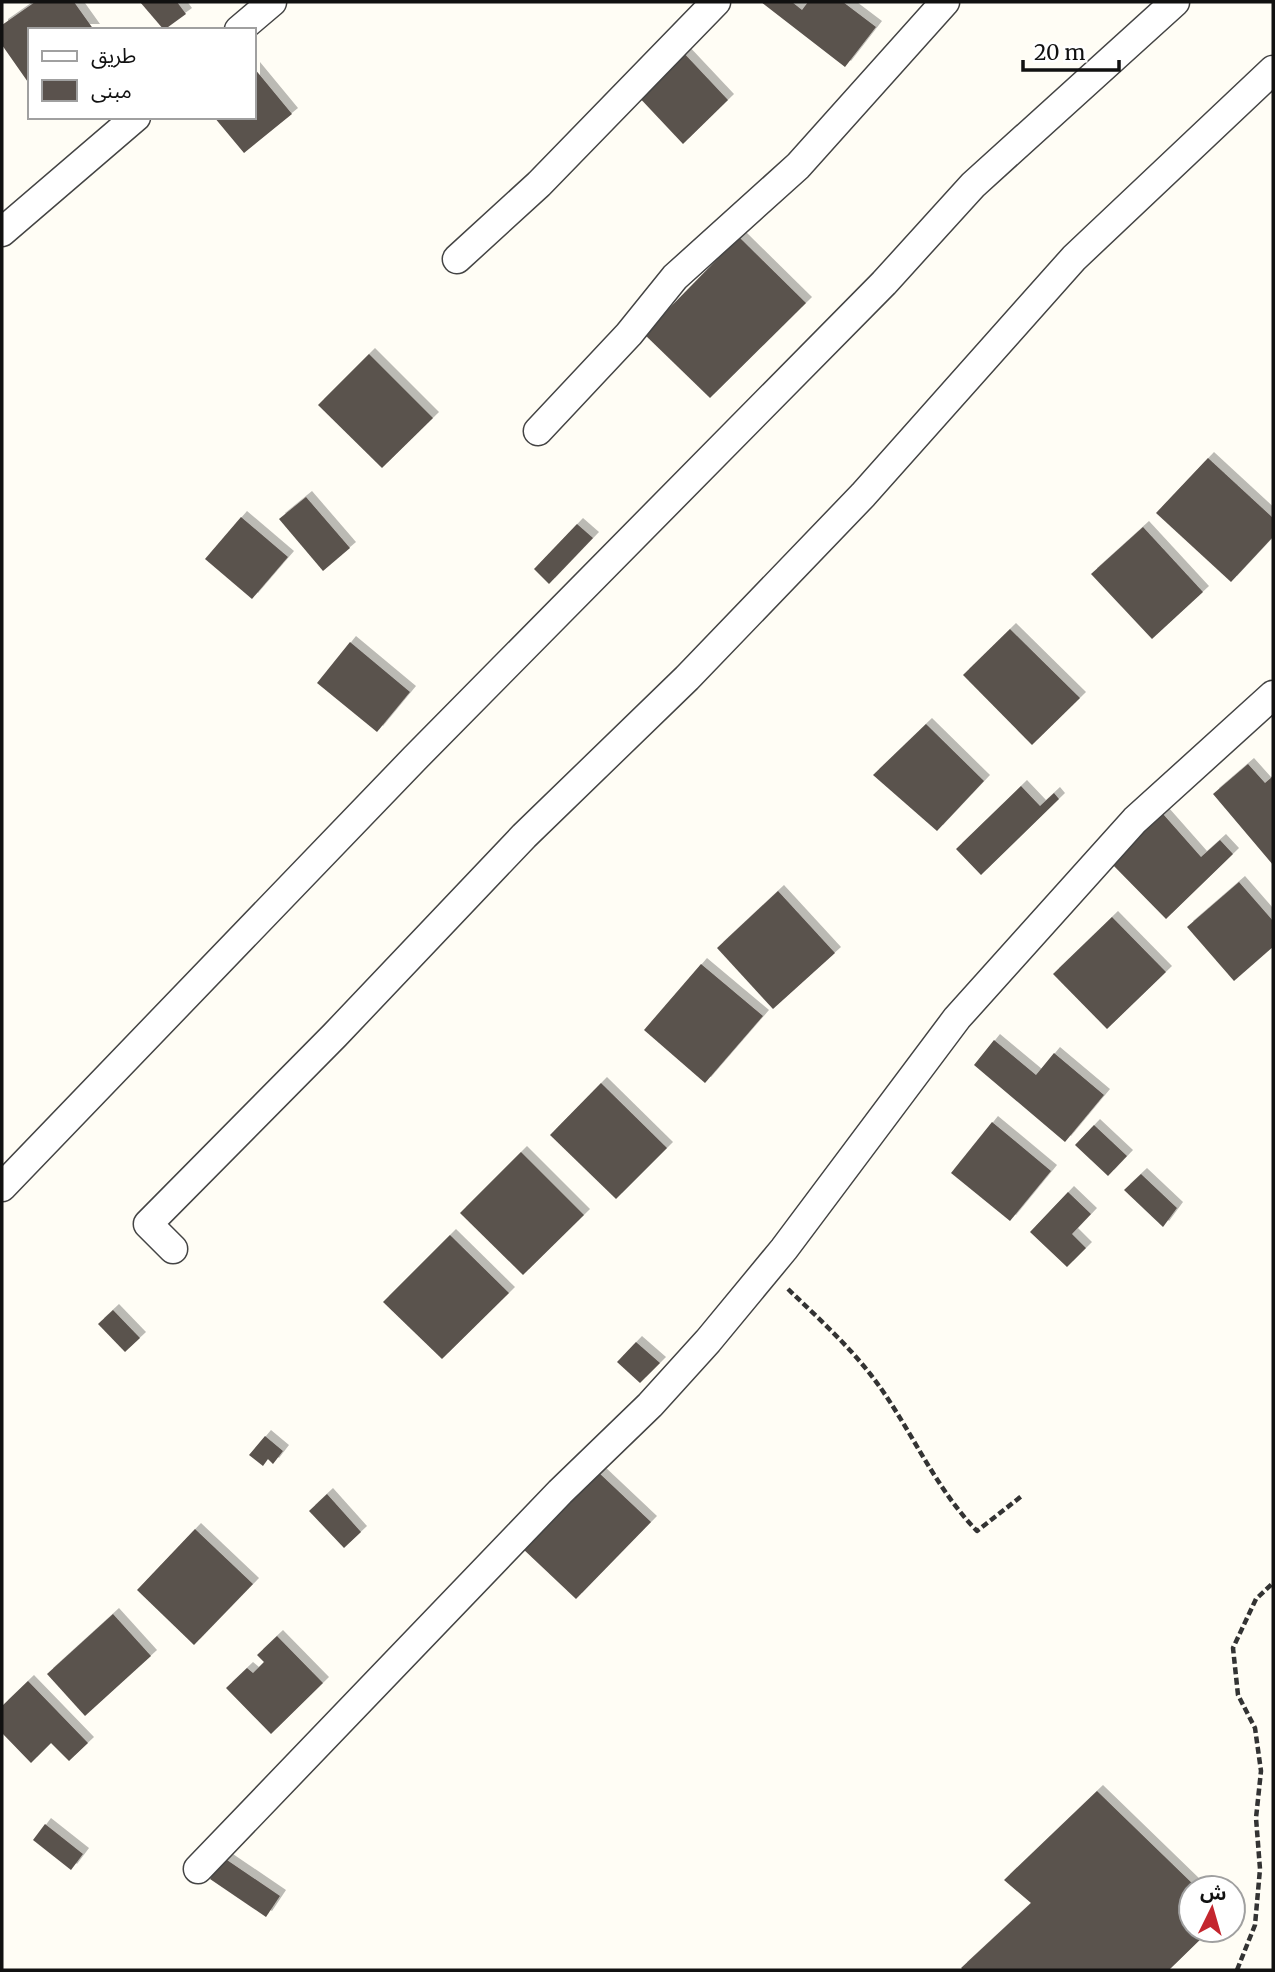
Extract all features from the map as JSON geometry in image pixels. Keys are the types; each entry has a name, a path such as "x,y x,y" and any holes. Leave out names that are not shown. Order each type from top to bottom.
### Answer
{"street":[{"path":"241,28 272,2"},
{"path":"457,259 538,184 716,2"},
{"path":"538,431 629,334 675,277 799,166 945,2"},
{"path":"2,1187 434,738 884,283 973,185 1175,2"},
{"path":"173,1249 148,1224 316,1055 524,836 687,678 863,495 1074,258 1273,70"},
{"path":"2,232 134,119"},
{"path":"198,1869 352,1712 560,1492 650,1405 767,1269 957,1018 1135,820 1273,695"}],"path":[{"path":"767,1269 870,1373 957,1510 977,1531 1023,1495"},
{"path":"1237,1970 1255,1925 1260,1869 1256,1818 1261,1772 1255,1728 1238,1695 1233,1648 1256,1599 1273,1583"}],"building":[{"path":"35,2 74,2 93,28 28,28 28,82 2,45 2,25"},
{"path":"140,2 177,2 186,14 167,28 162,28"},
{"path":"761,2 792,2 802,10 808,2 843,2 876,27 845,67"},
{"path":"680,49 728,100 683,144 635,93"},
{"path":"256,70 292,114 244,153 216,119 256,119"},
{"path":"739,237 806,303 710,398 644,334"},
{"path":"369,354 433,418 382,468 318,405"},
{"path":"1208,458 1273,518 1273,537 1231,582 1156,513"},
{"path":"306,497 350,548 323,571 279,519"},
{"path":"241,517 288,557 252,599 205,559"},
{"path":"577,524 593,538 549,584 534,569"},
{"path":"1143,527 1203,592 1152,639 1091,574"},
{"path":"1010,629 1080,698 1032,745 963,675"},
{"path":"350,642 410,692 377,732 317,683"},
{"path":"926,724 984,781 937,831 873,775"},
{"path":"1248,764 1265,783 1273,776 1273,865 1213,794"},
{"path":"1021,786 1040,806 1054,793 1059,799 981,875 956,849"},
{"path":"1163,814 1201,857 1220,840 1233,854 1166,919 1111,863"},
{"path":"1239,882 1273,921 1273,947 1234,981 1187,927"},
{"path":"778,891 835,953 773,1009 717,948"},
{"path":"1112,917 1166,972 1107,1029 1053,974"},
{"path":"701,964 763,1016 705,1083 644,1030"},
{"path":"994,1040 1036,1075 1054,1053 1104,1095 1065,1142 974,1065"},
{"path":"601,1083 667,1148 616,1199 550,1135"},
{"path":"992,1122 1051,1171 1010,1221 951,1173"},
{"path":"1094,1125 1127,1156 1108,1176 1075,1145"},
{"path":"521,1152 584,1215 523,1275 460,1213"},
{"path":"1141,1174 1177,1208 1163,1227 1124,1190"},
{"path":"1068,1192 1091,1214 1072,1234 1086,1248 1067,1267 1030,1232"},
{"path":"450,1235 509,1293 442,1359 383,1302"},
{"path":"113,1310 140,1338 125,1352 98,1324"},
{"path":"636,1342 660,1363 640,1383 617,1362"},
{"path":"265,1436 283,1451 273,1464 268,1459 263,1466 249,1455"},
{"path":"597,1471 651,1522 576,1599 522,1548"},
{"path":"327,1494 361,1532 344,1548 309,1511"},
{"path":"195,1529 253,1584 194,1645 137,1590"},
{"path":"113,1614 151,1656 85,1716 47,1674"},
{"path":"277,1636 323,1683 271,1734 226,1688 247,1668 253,1673 264,1662 257,1655"},
{"path":"28,1681 88,1743 69,1761 51,1743 31,1763 2,1733 2,1706"},
{"path":"1097,1791 1183,1874 1177,1874 1177,1944 1196,1944 1169,1970 963,1970 961,1968 1031,1903 1004,1880"},
{"path":"45,1824 83,1854 71,1870 33,1840"},
{"path":"224,1858 280,1896 266,1917 210,1879"}]}
